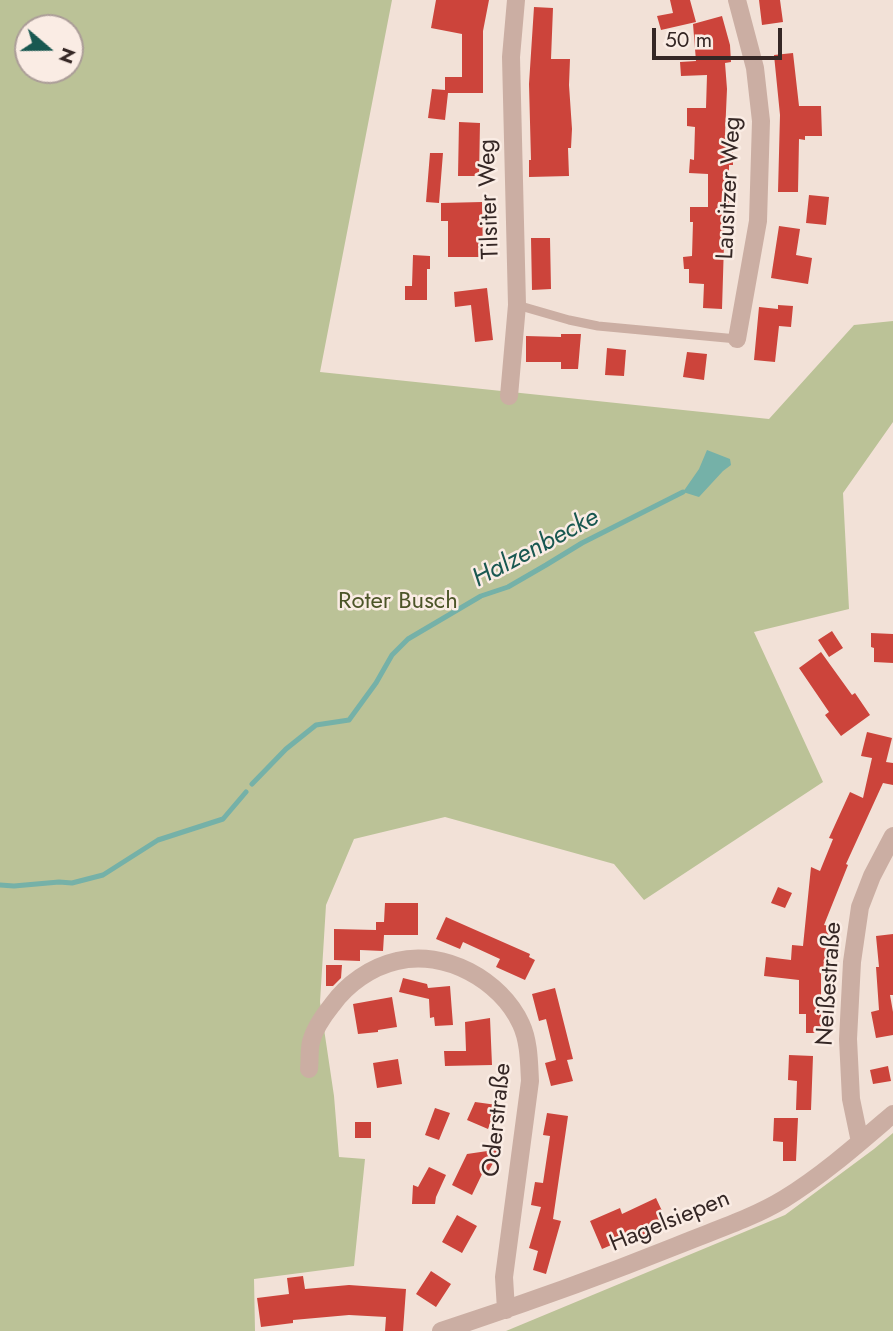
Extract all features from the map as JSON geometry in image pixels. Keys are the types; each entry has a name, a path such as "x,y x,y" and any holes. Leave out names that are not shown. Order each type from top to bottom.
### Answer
{"street":[{"name":"Tilsiter Weg","path":"509,396 517,305 511,57 516,0"},
{"name":"Lausitzer Weg","path":"737,0 755,68 761,121 758,221 737,339"},
{"name":"Neißestraße","path":"860,1142 851,1099 848,1039 852,962 860,907 872,876 893,836"},
{"name":"Oderstraße","path":"309,1069 311,1041 326,1013 343,990 367,973 397,961 422,959 449,963 476,974 509,1003 521,1024 529,1052 530,1081 504,1277 506,1310"},
{"name":"Hagelsiepen","path":"441,1331 617,1269 760,1212 805,1184 893,1114"}],"lane":[{"path":"517,305 598,326 737,339"}],"green space":[{"name":"Roter Busch","path":"0,0 392,0 320,372 769,419 854,325 893,321 893,422 843,493 849,609 754,632 823,782 644,900 614,864 445,817 354,839 326,905 320,1002 334,1096 339,1157 365,1159 354,1266 254,1279 255,1331 0,1331"},
{"path":"893,1133 893,1331 506,1331 785,1215"}],"water":[{"path":"707,450 730,459 731,465 699,497 683,492 699,469"}],"building":[{"path":"436,0 489,0 483,31 483,93 448,93 445,120 428,118 432,89 445,90 445,77 462,77 462,34 431,28"},
{"path":"670,0 690,0 696,22 661,30 657,16 673,13"},
{"path":"759,0 780,0 783,22 762,25"},
{"path":"534,7 553,8 551,59 570,59 572,129 571,148 568,148 569,176 529,177 529,84"},
{"path":"722,16 730,45 731,62 725,63 725,134 733,135 733,165 729,165 729,211 725,211 722,309 703,308 704,284 689,283 689,269 684,269 683,257 692,256 693,222 690,222 690,207 708,207 708,174 689,173 690,159 694,160 695,127 687,126 687,108 706,108 707,75 681,76 680,62 696,61 693,24"},
{"path":"793,53 799,106 821,106 822,136 805,136 805,140 799,139 798,192 778,192 780,115 774,55"},
{"path":"459,122 480,123 479,176 458,176"},
{"path":"430,153 443,153 439,203 426,202"},
{"path":"809,195 829,197 826,225 806,223"},
{"path":"482,202 483,257 448,257 448,221 441,221 441,203"},
{"path":"779,226 800,229 796,255 812,258 808,284 771,278"},
{"path":"531,238 550,238 551,289 532,290"},
{"path":"413,255 430,256 430,269 427,269 427,300 405,300 405,286 412,286"},
{"path":"487,288 493,340 475,342 471,305 455,307 454,292"},
{"path":"778,305 793,306 791,327 779,326 775,362 754,360 759,307 778,309"},
{"path":"561,334 581,334 578,369 561,369 561,362 526,362 526,336 561,337"},
{"path":"607,348 626,350 624,376 605,375"},
{"path":"687,352 707,354 704,380 683,377"},
{"path":"832,631 843,648 829,657 818,640"},
{"path":"871,633 893,634 893,663 874,662"},
{"path":"821,652 870,715 841,736 825,715 829,712 799,668"},
{"path":"867,732 892,738 886,762 893,763 893,785 883,783 846,864 848,865 824,925 829,926 825,972 821,972 821,1033 806,1033 806,1014 799,1014 799,980 764,976 766,957 791,960 792,945 803,946 811,867 820,871 833,839 829,838 850,792 863,798 872,758 861,756"},
{"path":"778,887 792,893 785,908 771,903"},
{"path":"385,903 418,903 418,935 384,935 383,951 360,950 360,961 334,960 334,929 376,930 376,922 384,922"},
{"path":"446,917 530,954 529,957 535,960 525,980 496,967 500,959 463,942 460,949 436,939"},
{"path":"893,934 893,995 890,995 893,1035 876,1038 871,1012 879,1010 876,936"},
{"path":"326,965 342,965 341,978 333,986 326,986"},
{"path":"403,978 427,984 428,988 450,986 453,1025 435,1026 434,1017 430,1018 429,999 399,992"},
{"path":"555,988 573,1059 567,1060 573,1081 551,1086 545,1063 556,1060 546,1019 539,1021 532,994"},
{"path":"392,997 397,1027 358,1034 353,1004"},
{"path":"490,1018 492,1065 445,1066 444,1051 466,1051 465,1022"},
{"path":"789,1055 813,1056 811,1110 796,1110 797,1081 788,1080"},
{"path":"398,1059 402,1084 377,1088 373,1063"},
{"path":"888,1066 891,1081 873,1084 870,1070"},
{"path":"475,1102 497,1105 488,1129 467,1120"},
{"path":"435,1108 450,1113 439,1140 425,1135"},
{"path":"547,1113 568,1116 553,1219 561,1221 546,1274 533,1270 538,1251 529,1248 541,1207 531,1205 535,1182 543,1183 550,1136 543,1135"},
{"path":"774,1118 798,1118 796,1161 783,1161 783,1142 773,1141"},
{"path":"355,1122 371,1122 371,1138 355,1138"},
{"path":"501,1149 488,1172 484,1170 472,1195 452,1185 467,1154"},
{"path":"429,1167 446,1175 435,1204 412,1204 413,1185 418,1187"},
{"path":"656,1198 666,1224 639,1237 637,1234 602,1249 590,1221 620,1208 622,1214"},
{"path":"457,1215 477,1226 462,1253 442,1242"},
{"path":"431,1271 451,1284 436,1307 416,1294"},
{"path":"303,1276 305,1289 349,1285 406,1289 403,1331 385,1331 386,1317 349,1315 293,1320 293,1323 261,1327 257,1298 289,1294 287,1278"}],"waterway":[{"name":"Halzenbecke","path":"252,784 286,749 316,725 349,720 376,683 392,655 408,639 481,596 508,587 582,543 683,492"},
{"name":"Halzenbecke","path":"0,885 72,883 103,875 158,840 223,819 246,792"}]}
